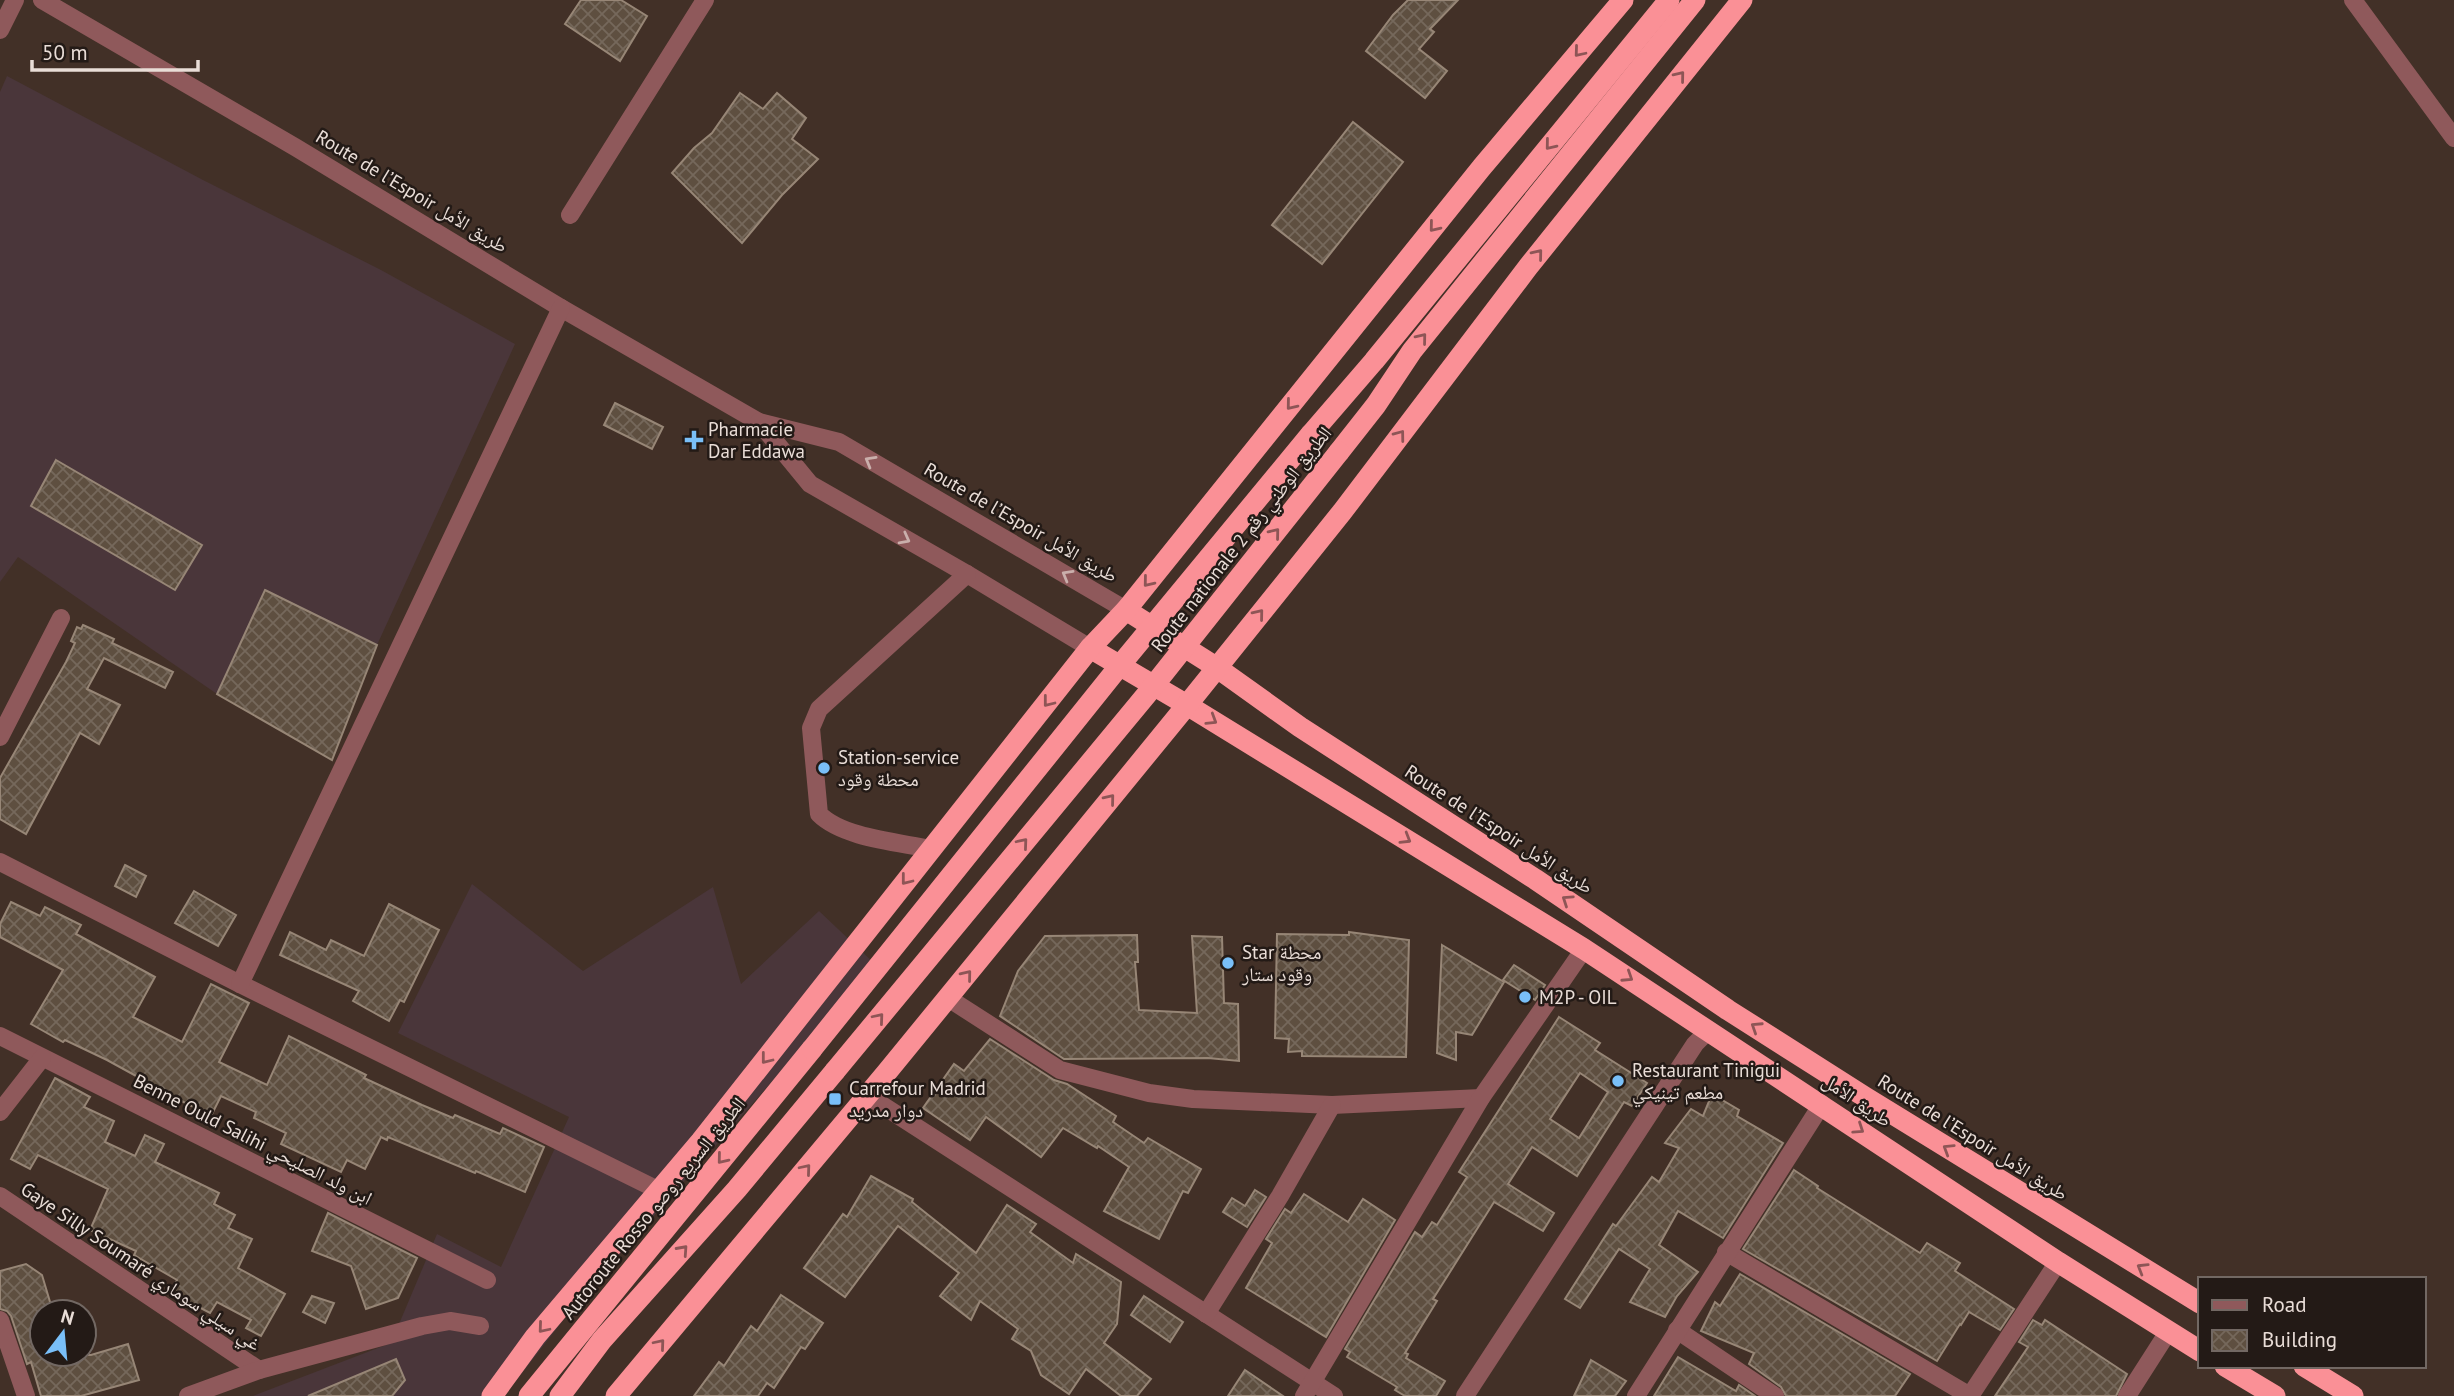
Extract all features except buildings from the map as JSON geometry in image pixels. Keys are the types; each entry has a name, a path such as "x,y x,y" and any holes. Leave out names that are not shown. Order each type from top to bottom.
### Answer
{"highway":[{"path":"492,1396 536,1337 660,1191 1090,648 1126,610 1482,167 1623,0"},
{"path":"1666,15 1695,0"},
{"path":"616,1396 868,1096 1187,705 1342,512 1528,267 1742,0"},
{"name":"Route nationale الطريق الوطني رقم 2","path":"811,1049 1194,574 1666,15"},
{"name":"Route nationale الطريق الوطني رقم 2","path":"560,1396 602,1340 737,1189 1147,694 1376,405 1412,351 1666,15"},
{"name":"Route de l’Espoir طريق الأمل","path":"1126,610 1216,667 1300,727 1525,872 1728,1010 1876,1105 2198,1302"},
{"name":"Route de l’Espoir طريق الأمل","path":"1090,648 1488,888"},
{"name":"طريق الأمل","path":"1488,888 2198,1351"},
{"name":"Autoroute Rosso الطريق السريع روصو","path":"530,1396 811,1049"},
{"path":"2228,1368 2275,1396"},
{"path":"2307,1368 2353,1396"}],"street":[{"path":"0,30 15,0"},
{"name":"Route de l’Espoir طريق الأمل","path":"42,0 295,147 561,309 759,422 839,442 1126,610"},
{"path":"570,215 705,0"},
{"path":"2353,0 2454,138"},
{"path":"240,984 561,309"},
{"name":"Route de l’Espoir طريق الأمل","path":"759,422 810,485 1090,648"},
{"path":"931,849 842,830 828,823 819,814 811,728 819,709 967,574"},
{"path":"0,737 61,618"},
{"path":"0,862 240,984 660,1191"},
{"path":"1309,1389 1482,1098 1584,949"},
{"path":"948,998 1060,1070 1107,1084 1193,1099 1332,1105 1482,1098"},
{"path":"1465,1396 1695,1044 1709,1030"},
{"name":"Benne Ould Salihi ابن ولد الصليحي","path":"0,1036 487,1280"},
{"path":"0,1112 42,1058"},
{"path":"868,1096 1206,1314 1309,1389 1334,1396"},
{"path":"1636,1396 1822,1104"},
{"path":"1206,1314 1280,1196 1332,1105"},
{"name":"Gaye Silly Soumaré غي سيلي سوماري","path":"0,1196 259,1370"},
{"path":"1726,1252 1970,1396 2058,1262"},
{"path":"0,1321 26,1396"},
{"path":"188,1396 207,1393 259,1370 431,1324 463,1321 480,1326"},
{"path":"1677,1330 1775,1396"},
{"path":"2127,1396 2168,1332"}],"shaded area":[{"path":"7,76 381,270 515,344 377,645 265,590 217,694 18,557 0,582 0,92"},
{"path":"472,884 583,971 713,887 741,984 819,911 875,964 572,1309 504,1396 253,1396 391,1343 437,1234 501,1267 569,1117 398,1033"}],"place":[{"name":"Pharmacie Dar Eddawa","path":"694,440"},
{"name":"Station-service محطة وقود","path":"824,768"},
{"name":"Star محطة وقود ستار","path":"1228,963"},
{"name":"M2P - OIL","path":"1525,997"},
{"name":"Restaurant Tinigui مطعم تينيكي","path":"1618,1081"},
{"name":"Carrefour Madrid دوار مدريد","path":"835,1099"}]}
